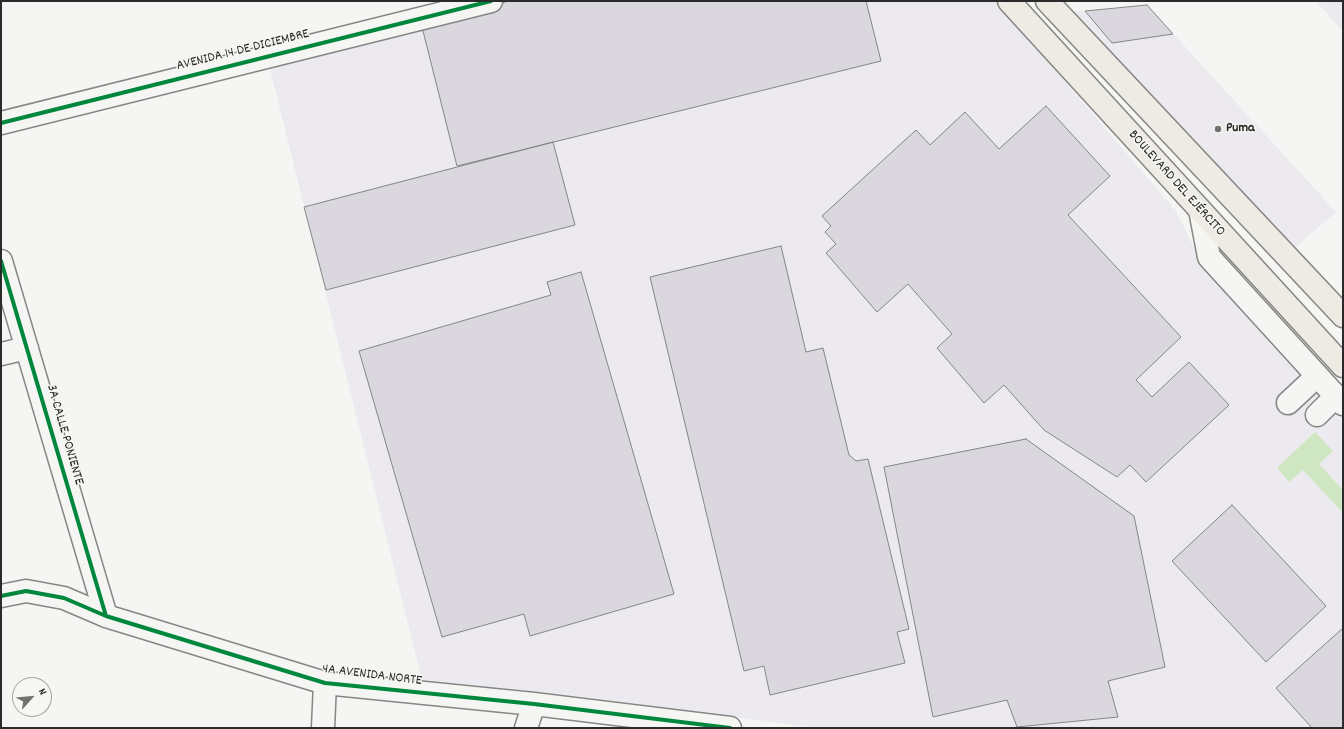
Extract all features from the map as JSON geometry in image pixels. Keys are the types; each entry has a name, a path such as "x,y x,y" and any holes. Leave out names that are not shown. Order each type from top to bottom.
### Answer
{"highway":[{"name":"BOULEVARD DEL EJÉRCITO","path":"1009,1 1343,366"},
{"path":"1048,1 1343,316"}],"street":[{"name":"AVENIDA 14 DE DICIEMBRE","path":"1,123 491,1"},
{"path":"1200,210 1208,257 1340,400 1317,414"},
{"name":"3A CALLE PONIENTE","path":"1,261 106,616"},
{"path":"1,354 27,348"},
{"path":"1288,403 1317,376"},
{"name":"4A AVENIDA NORTE","path":"1,596 26,591 64,598 106,616 325,683 534,704 719,727"},
{"path":"323,728 325,683"},
{"path":"526,728 534,704"}],"shaded area":[{"path":"509,1 996,1 1176,211 1200,260 1343,416 1343,728 816,728 586,697 422,680 269,65 421,23"},
{"path":"1316,1 1343,1 1343,32"},
{"path":"1147,5 1336,212 1290,252 1069,12"}],"green space":[{"path":"1315,432 1333,451 1319,464 1343,490 1343,513 1303,470 1289,482 1277,468"}],"building":[{"path":"509,1 866,1 881,61 457,166 421,23"},
{"path":"1147,5 1173,34 1112,43 1085,11"},
{"path":"1046,106 1110,176 1068,215 1181,337 1136,380 1152,397 1189,362 1229,405 1146,482 1130,465 1117,477 1044,430 1004,385 984,403 937,348 952,334 908,284 877,312 826,253 836,244 825,232 831,226 822,216 916,130 930,145 965,112 999,149"},
{"path":"553,142 575,225 326,290 304,207"},
{"path":"781,246 806,352 823,348 849,455 856,461 868,459 909,629 897,632 905,663 770,695 764,666 744,671 650,277"},
{"path":"581,272 674,594 530,636 524,614 442,637 359,351 551,295 547,282"},
{"path":"1026,439 1134,516 1165,667 1108,681 1118,717 1017,727 1007,700 933,717 884,467"},
{"path":"1232,505 1326,606 1266,662 1172,561"},
{"path":"1343,628 1343,728 1312,728 1276,688"}],"cycle path":[{"path":"1,123 491,1"},
{"path":"1,261 106,616"},
{"path":"1,596 26,591 64,598 106,616 325,683 534,704 730,728"}],"place":[{"name":"Puma","path":"1218,129"}]}
